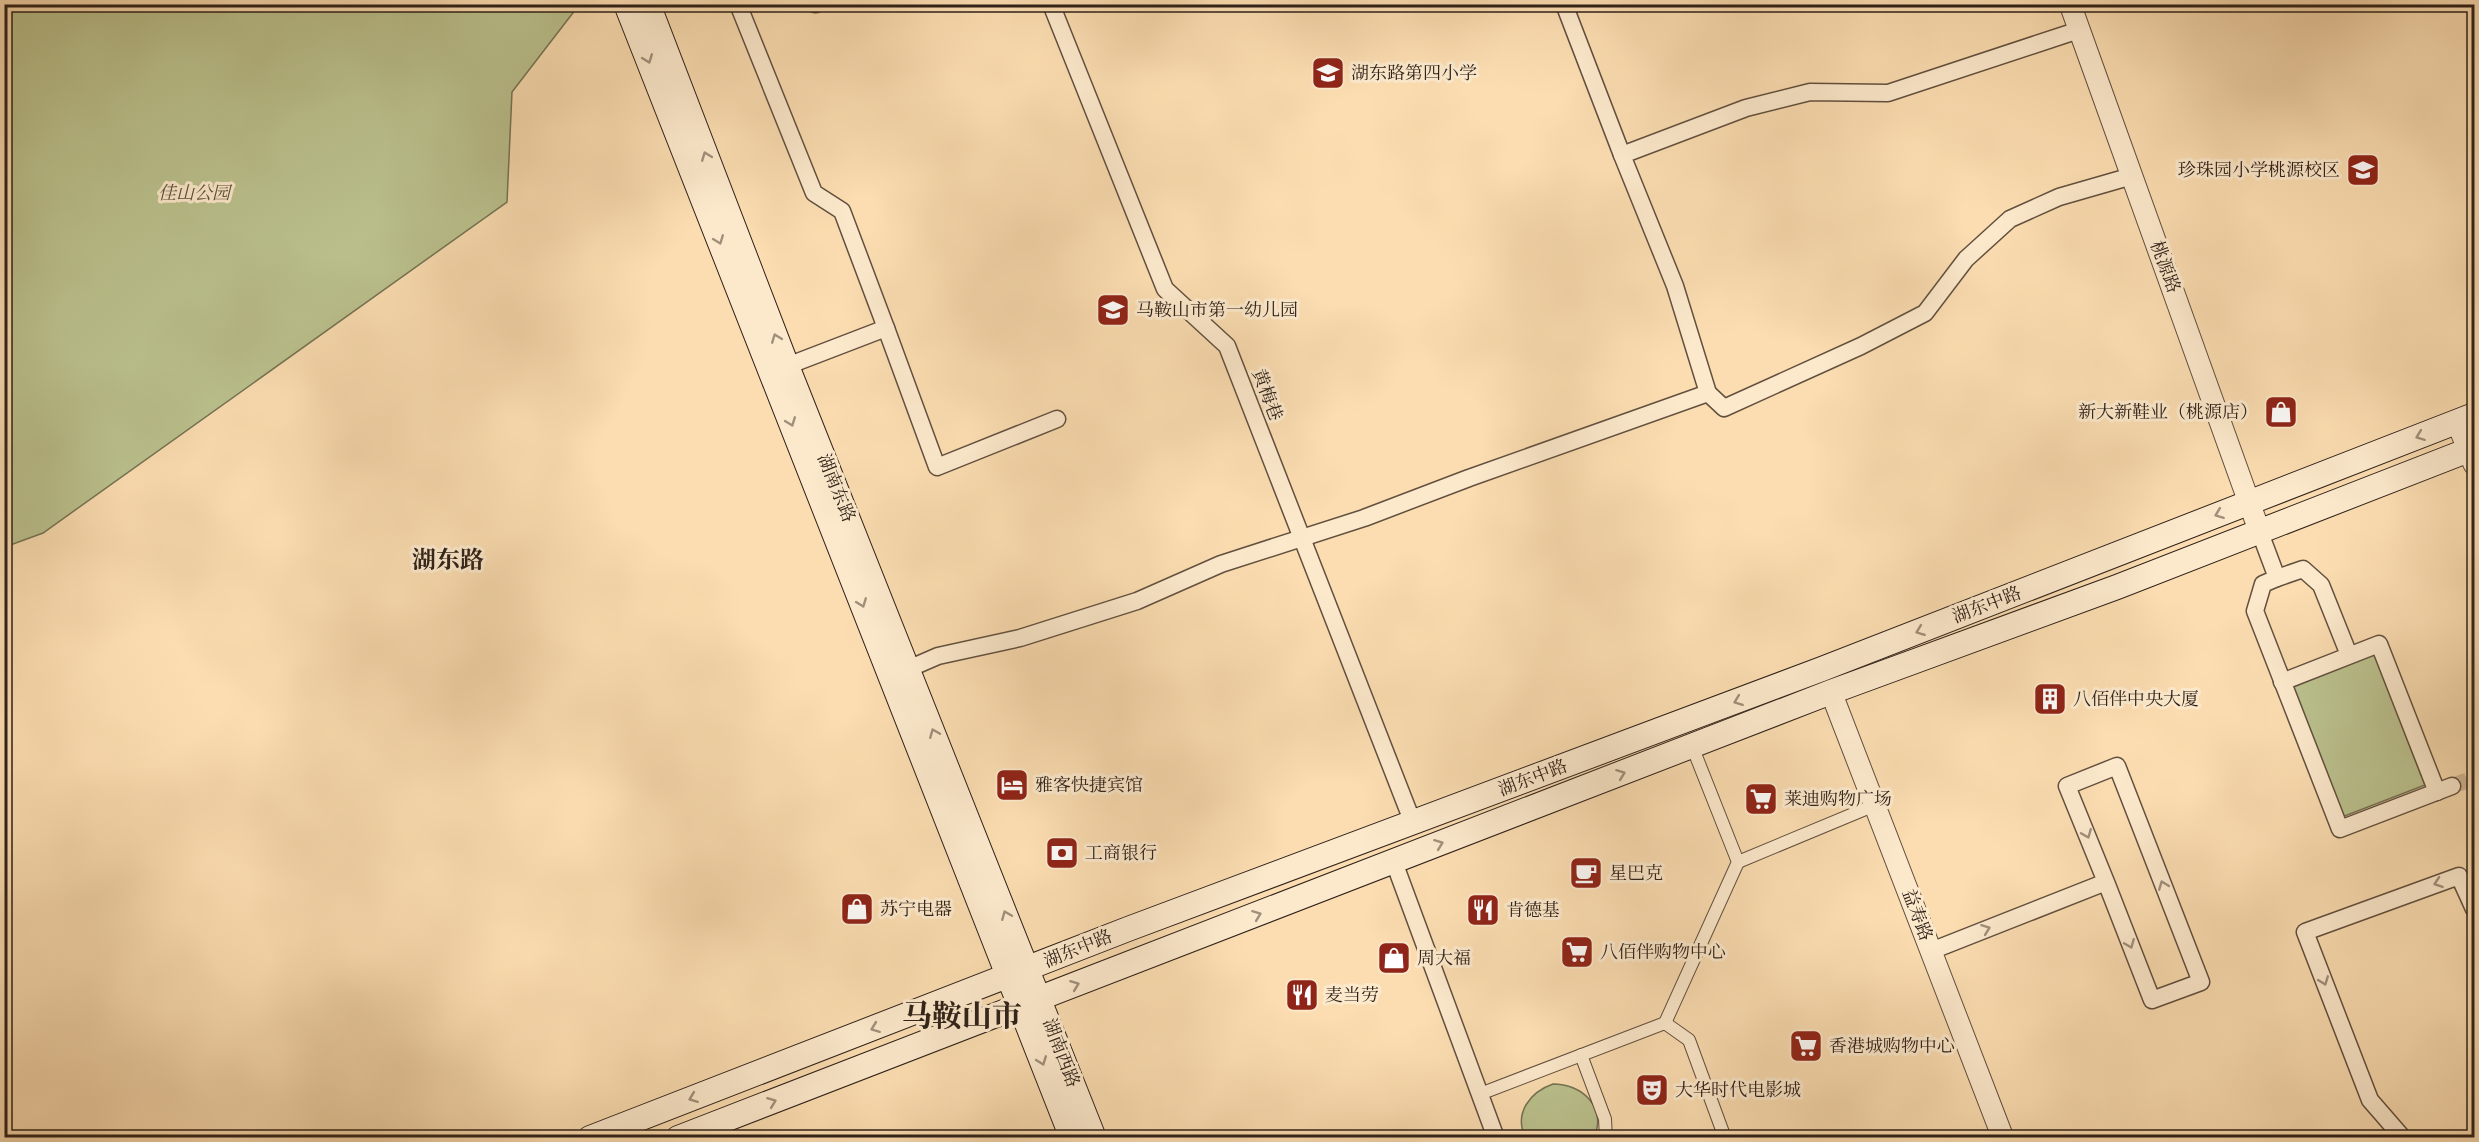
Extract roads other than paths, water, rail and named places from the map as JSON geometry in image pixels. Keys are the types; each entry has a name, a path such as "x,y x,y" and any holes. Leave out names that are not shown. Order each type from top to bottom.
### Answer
{"main road":[{"path":"626,4 1030,1003"},
{"name":"湖南东路","path":"654,6 787,366 909,669 1018,973"},
{"name":"湖东中路","path":"590,1137 1822,669 2466,418"},
{"name":"湖东中路","path":"678,1137 1831,692 2117,587 2259,530 2473,454"},
{"name":"湖南西路","path":"1030,1003 1072,1137"},
{"name":"湖南西路","path":"1030,1003 1094,1137"}],"street":[{"path":"738,4 814,193 842,211 937,467 1057,419"},
{"name":"黄梅巷","path":"1051,4 1165,289 1227,346 1413,823"},
{"path":"1564,4 1675,286 1708,393 1724,408 1872,341 1925,313 1966,259 2010,219 2060,198 2132,176"},
{"name":"桃源路","path":"2070,4 2259,530"},
{"path":"1622,155 1746,108 1810,92 1888,93 2079,30"},
{"path":"787,366 886,328"},
{"path":"909,669 938,656 1020,638 1137,601 1221,564 1364,518 1708,393"},
{"path":"2466,418 2473,454"},
{"path":"2259,530 2277,578"},
{"path":"2282,682 2379,644 2445,789 2340,830 2282,682 2255,611 2263,584 2303,569 2321,585 2349,655"},
{"name":"益寿路","path":"1831,692 1931,951 1997,1136"},
{"path":"1692,746 1738,862"},
{"path":"2117,766 2201,982 2152,1000 2106,882 2067,786 2117,766"},
{"path":"1480,1094 1665,1023 1738,862 1875,805"},
{"path":"1394,862 1496,1137"},
{"path":"2403,1137 2370,1100 2305,932 2459,876 2475,909"},
{"path":"1931,951 2106,882"},
{"path":"1665,1023 1689,1040 1725,1137"},
{"path":"1581,1055 1605,1119 1606,1137"}],"tunnel":[{"path":"2452,786 2474,778"}],"place":[{"name":"湖东路第四小学","path":"1328,73"},
{"name":"珍珠园小学桃源校区","path":"2363,170"},
{"name":"马鞍山市第一幼儿园","path":"1113,310"},
{"name":"新大新鞋业（桃源店）","path":"2281,412"},
{"name":"八佰伴中央大厦","path":"2050,699"},
{"name":"雅客快捷宾馆","path":"1012,785"},
{"name":"莱迪购物广场","path":"1761,799"},
{"name":"工商银行","path":"1062,853"},
{"name":"星巴克","path":"1586,873"},
{"name":"苏宁电器","path":"857,909"},
{"name":"肯德基","path":"1483,910"},
{"name":"八佰伴购物中心","path":"1577,952"},
{"name":"周大福","path":"1394,958"},
{"name":"麦当劳","path":"1302,995"},
{"name":"香港城购物中心","path":"1806,1046"},
{"name":"大华时代电影城","path":"1652,1090"}],"district":[{"name":"湖东路","path":"448,560"},
{"name":"马鞍山市","path":"962,1016"}],"park label":[{"name":"佳山公园","path":"194,193"}]}
